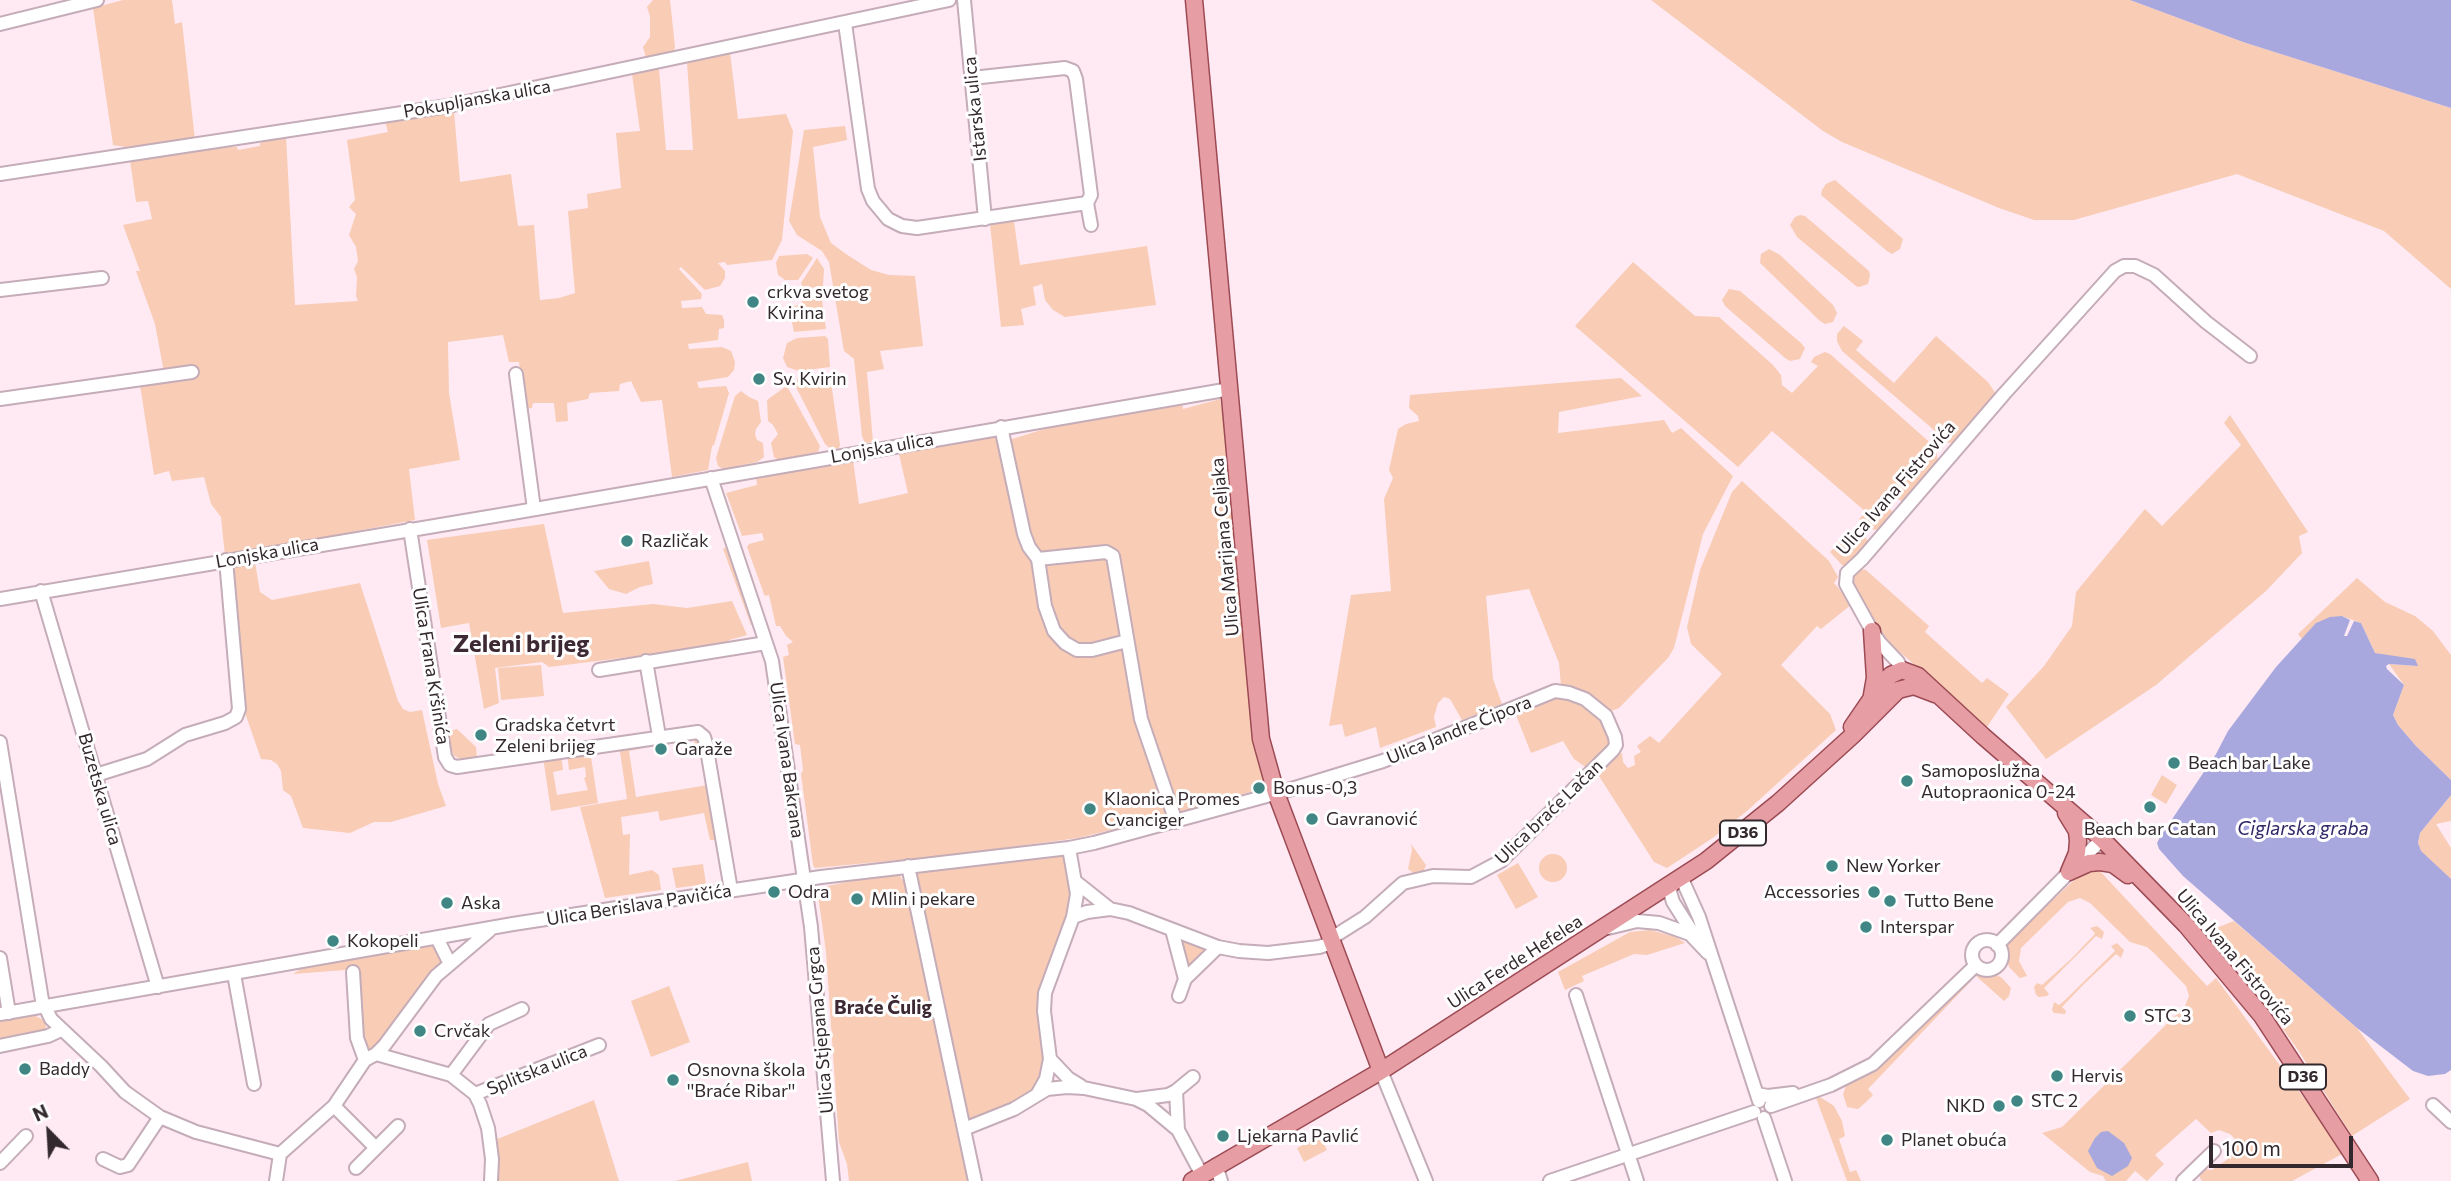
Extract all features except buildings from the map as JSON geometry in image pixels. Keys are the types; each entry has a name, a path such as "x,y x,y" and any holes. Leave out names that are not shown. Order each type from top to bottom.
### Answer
{"main road":[{"name":"Ulica Marijana Celjaka","path":"1194,0 1261,739 1276,793 1381,1071"},
{"path":"1871,698 1875,678 1872,631"},
{"path":"1902,670 1898,690 1914,686 1935,694"},
{"name":"Ulica Ivana Fistrovića","path":"1902,670 1918,676 1935,694 2102,839 2154,890 2262,1016 2370,1181"},
{"name":"Ulica Ferde Hefelea","path":"1838,746 1871,698 1891,675 1902,670"},
{"name":"Ulica Ferde Hefelea","path":"1197,1178 1219,1173 1677,880 1747,830 1853,735 1898,690"},
{"path":"2055,797 2078,836 2077,853 2069,872"},
{"path":"2069,872 2089,863 2106,862 2154,890"}],"street":[{"path":"0,24 97,0"},
{"name":"Pokupljanska ulica","path":"0,174 448,106 949,0"},
{"name":"Istarska ulica","path":"964,0 985,219"},
{"path":"845,23 868,188 878,209 896,223 917,228 1087,203"},
{"path":"972,78 1065,68 1073,71 1091,195 1087,203 1091,225"},
{"name":"Ulica Ivana Fistrovića","path":"1902,670 1872,631 1846,584 1847,573 2115,271 2124,266 2135,266 2154,275 2206,322 2250,356"},
{"path":"0,290 102,278"},
{"path":"0,399 192,372"},
{"path":"516,374 534,509"},
{"name":"Lonjska ulica","path":"0,599 1230,388"},
{"path":"1000,427 1024,534 1028,547 1038,559 1047,613 1054,631 1065,643 1077,650 1085,651 1127,641"},
{"name":"Ulica Ivana Bakrana","path":"711,478 772,661 805,879"},
{"name":"Ulica Frana Kršinića","path":"410,530 445,757 450,765 457,767 695,732 704,737 730,890"},
{"path":"1038,559 1111,554 1114,559 1140,719 1176,822"},
{"path":"96,775 147,759 185,736 236,717 239,709 226,560"},
{"name":"Buzetska ulica","path":"41,592 158,987"},
{"path":"599,670 766,643"},
{"path":"646,661 659,736"},
{"name":"Ulica Jandre Čipora","path":"1276,793 1391,758 1555,691 1576,695 1599,708 1609,722 1616,745"},
{"path":"0,742 44,1007 51,1019 125,1092 160,1117 195,1132 280,1154"},
{"name":"Ulica braće Lačan","path":"1331,941 1403,883 1433,876 1471,877 1494,867 1587,778 1616,745"},
{"name":"Ulica Berislava Pavičića","path":"4,1014 492,928 730,890 1069,848 1176,822 1276,793"},
{"path":"1997,945 2102,839"},
{"path":"1037,1095 1046,1079 1050,1059 1044,1011 1045,993 1073,917 1077,894 1069,848"},
{"path":"908,866 975,1181"},
{"name":"Ulica Stjepana Grgca","path":"805,879 817,973 833,1181"},
{"path":"1712,959 1673,902 1670,892 1677,880 1693,899 1785,1181"},
{"path":"1076,883 1110,909"},
{"path":"1073,917 1110,909 1129,913 1218,947 1239,951 1268,953 1319,947 1331,941"},
{"path":"1600,930 1649,921 1680,929 1699,942"},
{"path":"276,1181 280,1154 334,1106 370,1057 449,962 492,928"},
{"path":"1172,929 1185,978"},
{"path":"437,938 449,962"},
{"path":"1985,940 1997,945 2001,957 1997,966 1987,970 1976,965 1972,957 1977,944 1985,940"},
{"path":"1179,996 1185,978 1218,947"},
{"path":"0,958 4,1014"},
{"path":"1550,1181 1761,1106 1807,1093 1857,1073 1873,1064 1976,965"},
{"path":"353,972 357,1038 370,1057 451,1075 475,1094 488,1128 492,1159 491,1181"},
{"path":"234,974 254,1084"},
{"path":"1576,995 1637,1181"},
{"path":"451,1075 489,1024 522,1009"},
{"path":"0,1046 48,1036 61,1030"},
{"name":"Splitska ulica","path":"475,1094 598,1045"},
{"path":"1050,1059 1084,1088"},
{"path":"1381,1071 1426,1181"},
{"path":"1136,1099 1176,1091 1193,1077"},
{"path":"964,1129 1014,1109 1047,1089 1059,1087 1084,1088 1136,1099 1158,1112 1178,1130"},
{"path":"1176,1091 1178,1130 1197,1178"},
{"path":"1761,1106 1768,1096 1807,1093"},
{"path":"2433,1105 2451,1122"},
{"path":"334,1106 376,1148"},
{"path":"103,1159 120,1167 128,1165 160,1117"},
{"path":"356,1168 398,1126"},
{"path":"0,1163 26,1136"},
{"path":"2183,1181 2214,1151"}],"shaded area":[{"path":"123,0 172,0 175,24 182,22 195,140 153,146 113,145 93,8"},
{"path":"653,0 670,0 675,47 673,53 646,58 643,47 650,37 647,7"},
{"path":"1651,0 2130,0 2243,42 2451,108 2451,289 2384,231 2237,174 2074,220 2034,220 1999,208 1842,142 1823,131"},
{"path":"730,52 738,119 786,114 793,131 782,240 772,260 727,265 725,262 718,263 725,271 725,278 720,286 705,290 681,267 679,269 702,294 701,299 681,301 682,308 702,307 706,314 722,315 724,320 724,328 719,329 718,340 688,344 689,349 722,347 731,351 735,362 734,370 728,377 697,382 699,388 726,386 729,393 712,446 708,470 672,477 662,400 641,402 631,381 620,384 619,391 590,393 588,399 567,403 568,421 556,422 554,403 533,403 532,408 524,409 519,362 509,362 503,335 448,342 449,393 460,460 409,469 415,520 225,556 221,517 211,504 204,477 172,481 169,471 154,475 140,385 165,378 155,324 123,225 152,219 148,201 136,202 130,160 202,148 237,147 238,150 260,146 260,143 286,136 295,305 358,301 354,269 358,261 356,247 349,235 356,214 349,207 355,200 347,140 388,132 385,121 454,111 460,182 511,174 518,226 534,225 540,300 559,298 575,293 568,211 588,208 587,194 621,188 616,133 640,131 632,74 659,69 666,150 693,150 687,62"},
{"path":"845,126 847,140 813,147 820,217 831,243 871,270 889,275 915,276 923,346 880,351 884,369 867,372 873,442 865,443 854,359 844,351 829,262 822,251 797,235 789,221 804,130"},
{"path":"1835,180 1903,239 1900,249 1892,254 1887,251 1821,195 1826,184"},
{"path":"1805,216 1869,271 1868,284 1856,286 1797,237 1790,225 1795,217"},
{"path":"1014,221 1020,265 1147,246 1156,305 1065,317 1053,310 1045,300 1042,284 1033,287 1036,305 1021,309 1024,325 1001,327 990,224"},
{"path":"1769,249 1780,255 1833,305 1837,313 1833,322 1825,324 1820,321 1760,263 1761,254"},
{"path":"807,254 813,258 798,280 785,280 778,275 776,263 779,256"},
{"path":"817,258 824,269 823,286 804,289 801,283"},
{"path":"1633,262 1695,316 1719,317 1773,365 1781,375 1782,385 1792,393 1818,366 1811,362 1814,357 1825,352 1830,354 1935,447 1939,464 1904,503 1891,494 1883,504 1897,515 1881,529 1874,530 1859,519 1866,512 1772,431 1738,467 1575,326"},
{"path":"1729,289 1740,291 1801,343 1805,348 1800,359 1790,361 1785,358 1725,306 1722,300"},
{"path":"821,293 826,329 794,332 792,322 787,322 786,309 801,304 806,295"},
{"path":"1844,326 1863,341 1856,350 1894,383 1936,336 1988,382 1996,394 1959,442 1949,443 1842,351 1837,334"},
{"path":"825,336 828,339 830,367 799,371 787,367 783,358 787,343 797,338"},
{"path":"830,375 840,445 832,450 825,444 795,385 798,378"},
{"path":"1621,378 1642,396 1559,412 1558,433 1664,420 1672,433 1681,428 1733,476 1703,534 1674,648 1668,658 1619,708 1611,711 1586,694 1561,686 1559,663 1529,589 1486,596 1493,679 1502,704 1462,720 1450,699 1444,697 1438,703 1434,717 1436,727 1380,748 1376,727 1345,737 1342,724 1329,726 1351,595 1391,591 1384,499 1393,478 1389,470 1398,429 1419,421 1418,416 1409,408 1410,395"},
{"path":"785,387 820,446 818,452 779,460 774,457 771,443 778,434 768,421 767,400"},
{"path":"741,391 758,401 761,422 755,434 757,440 763,443 764,457 757,462 723,469 718,466 716,458 735,396"},
{"path":"1220,399 1231,465 1266,787 1188,811 1078,838 951,855 815,868 801,774 803,770 800,745 795,744 783,657 789,655 787,645 793,642 780,626 776,626 769,595 764,594 747,547 764,540 762,533 742,536 726,493 757,485 756,476 853,460 859,504 908,493 898,450 981,436 1009,440 1077,419 1182,400 1183,409"},
{"path":"2230,415 2308,532 2299,536 2302,553 2266,591 2156,685 2046,759 2006,707 2044,666 2072,626 2076,592 2145,509 2162,526 2241,445 2224,423"},
{"path":"1742,481 1829,561 1838,577 1834,583 1852,604 1821,629 1817,626 1781,665 1830,714 1836,730 1747,811 1667,868 1654,862 1597,773 1612,756 1622,753 1623,762 1628,768 1635,765 1634,756 1641,752 1637,746 1650,736 1659,743 1722,674 1691,644 1687,627 1700,570 1732,492"},
{"path":"544,524 563,613 653,604 687,608 732,601 747,635 729,640 727,645 549,667 542,662 495,668 499,703 484,709 469,623 441,628 427,540"},
{"path":"1853,529 1863,532 1868,542 1846,566 1830,552"},
{"path":"728,546 755,623 751,625 723,549"},
{"path":"649,561 653,584 626,594 609,589 594,571"},
{"path":"255,562 260,592 272,600 360,583 398,701 403,709 410,712 422,710 438,784 446,806 391,822 374,822 350,833 303,828 291,796 283,790 281,771 277,764 261,759 244,710 232,569 234,565"},
{"path":"1861,569 1866,570 1929,626 1925,632 1982,683 1987,678 2009,694 1987,727 1888,642 1855,587 1853,579"},
{"path":"2357,578 2385,602 2415,616 2433,631 2451,655 2451,780 2416,746 2393,715 2404,685 2389,664 2417,666 2375,653 2361,623 2342,616 2318,622 2302,639 2298,634"},
{"path":"541,665 544,696 501,700 498,668"},
{"path":"1560,695 1599,712 1611,736 1609,745 1587,768 1574,759 1563,741 1531,753 1514,710"},
{"path":"457,729 476,747 477,759 462,760 453,755 446,732"},
{"path":"684,734 701,739 700,747 695,749 694,738 629,751 636,797 708,785 718,840 710,840 704,813 660,821 658,811 621,817 623,835 630,834 629,875 652,870 659,875 661,890 605,898 580,807 627,799 619,745"},
{"path":"583,751 584,758 591,757 598,803 551,811 543,757 561,754 563,770 553,772 557,795 588,790 584,778 585,767 569,770 567,753"},
{"path":"2162,775 2177,785 2166,804 2151,795"},
{"path":"2451,795 2451,821 2436,824 2451,848 2451,895 2420,851 2418,843 2420,833"},
{"path":"1411,844 1426,865 1423,872 1416,875 1408,869"},
{"path":"1063,852 1066,855 1072,895 1064,932 1055,947 1041,1000 1039,1023 1045,1062 1042,1075 1034,1091 1012,1105 967,1121 915,875 917,871"},
{"path":"1553,854 1563,858 1567,868 1563,878 1553,882 1543,878 1539,868 1543,858"},
{"path":"1518,863 1538,897 1516,909 1497,875"},
{"path":"703,864 706,884 676,888 672,868"},
{"path":"2093,867 2099,870 2207,986 2216,978 2344,1153 2292,1181 2202,1181 2199,1176 2205,1169 2212,1170 2225,1161 2231,1156 2235,1145 2230,1134 2219,1130 2211,1133 2196,1119 2155,1155 2164,1164 2147,1181 2135,1171 2126,1181 2106,1181 2103,1176 2090,1172 2042,1133 2062,1127 2185,1006 2189,996 2186,986 2154,953 2147,947 2130,942 2090,903 2080,898 2068,902 2021,948 2019,961 2027,976 2020,978 2009,967 2004,951 2006,943 2083,872"},
{"path":"888,874 900,876 907,887 969,1181 849,1181 847,1164 839,1142 826,952 817,888"},
{"path":"2234,921 2357,1028 2410,1099 2352,1136 2298,1050 2235,962 2209,931"},
{"path":"2097,926 2104,932 2102,939 2096,936 2044,988 2049,994 2047,996 2036,995 2034,987 2037,983 2042,985 2070,960 2094,935 2090,928"},
{"path":"1650,930 1676,937 1685,943 1647,955 1634,954 1582,976 1584,981 1565,990 1558,972 1630,932"},
{"path":"1181,938 1205,948 1206,952 1188,969"},
{"path":"2117,943 2124,950 2121,958 2116,954 2084,984 2062,1007 2066,1011 2065,1014 2054,1013 2054,1002 2059,1005 2064,1001 2115,951 2111,946"},
{"path":"427,945 435,946 442,959 441,964 383,1042 372,1050 362,1044 358,969 293,974 304,967"},
{"path":"1995,974 2002,978 2011,988 2009,996 2004,1001 1975,975"},
{"path":"1970,978 1972,980 1868,1089 1873,1095 1858,1109 1847,1107 1843,1094 1847,1083 1897,1049"},
{"path":"669,986 690,1042 651,1057 631,1001"},
{"path":"32,1014 45,1021 44,1031 0,1042 0,1020"},
{"path":"1820,1097 1834,1106 1842,1121 1845,1136 1839,1139 1850,1172 1856,1170 1861,1181 1847,1181 1816,1098"},
{"path":"594,1100 619,1181 496,1181 495,1140"},
{"path":"1320,1136 1327,1150 1304,1162 1297,1148"},
{"path":"748,1162 752,1181 675,1181"}],"water":[{"path":"2130,0 2451,0 2451,108 2243,42"},
{"name":"Ciglarska graba","path":"2342,616 2350,620 2344,636 2347,636 2354,621 2361,623 2375,653 2415,659 2418,666 2386,666 2404,685 2393,715 2416,746 2451,780 2451,795 2420,833 2418,843 2421,851 2451,879 2451,1070 2445,1074 2428,1076 2413,1071 2357,1028 2183,876 2159,849 2157,843 2216,754 2228,731 2276,667 2316,623 2330,617"},
{"path":"2108,1131 2124,1143 2132,1158 2128,1166 2112,1176 2097,1168 2088,1151 2101,1132"}],"place":[{"name":"crkva svetog Kvirina","path":"753,302"},
{"name":"Sv. Kvirin","path":"759,379"},
{"name":"Različak","path":"627,541"},
{"name":"Gradska četvrt Zeleni brijeg","path":"481,735"},
{"name":"Garaže","path":"661,749"},
{"name":"Beach bar Lake","path":"2174,763"},
{"name":"Samoposlužna Autopraonica 0-24","path":"1907,781"},
{"name":"Bonus-0,3","path":"1259,788"},
{"name":"Beach bar Catan","path":"2150,807"},
{"name":"Klaonica Promes Cvanciger","path":"1090,809"},
{"name":"Gavranović","path":"1312,819"},
{"name":"New Yorker","path":"1832,866"},
{"name":"Odra","path":"774,892"},
{"name":"Accessories","path":"1874,892"},
{"name":"Mlin i pekare","path":"857,899"},
{"name":"Tutto Bene","path":"1890,901"},
{"name":"Aska","path":"447,903"},
{"name":"Interspar","path":"1866,927"},
{"name":"Kokopeli","path":"333,941"},
{"name":"STC 3","path":"2130,1016"},
{"name":"Crvčak","path":"420,1031"},
{"name":"Baddy","path":"25,1069"},
{"name":"Hervis","path":"2057,1076"},
{"name":"Osnovna škola ''Braće Ribar''","path":"673,1080"},
{"name":"STC 2","path":"2017,1101"},
{"name":"NKD","path":"1999,1106"},
{"name":"Ljekarna Pavlić","path":"1223,1136"},
{"name":"Planet obuća","path":"1887,1140"}],"district":[{"name":"Zeleni brijeg","path":"521,644"},
{"name":"Braće Čulig","path":"883,1008"}]}
